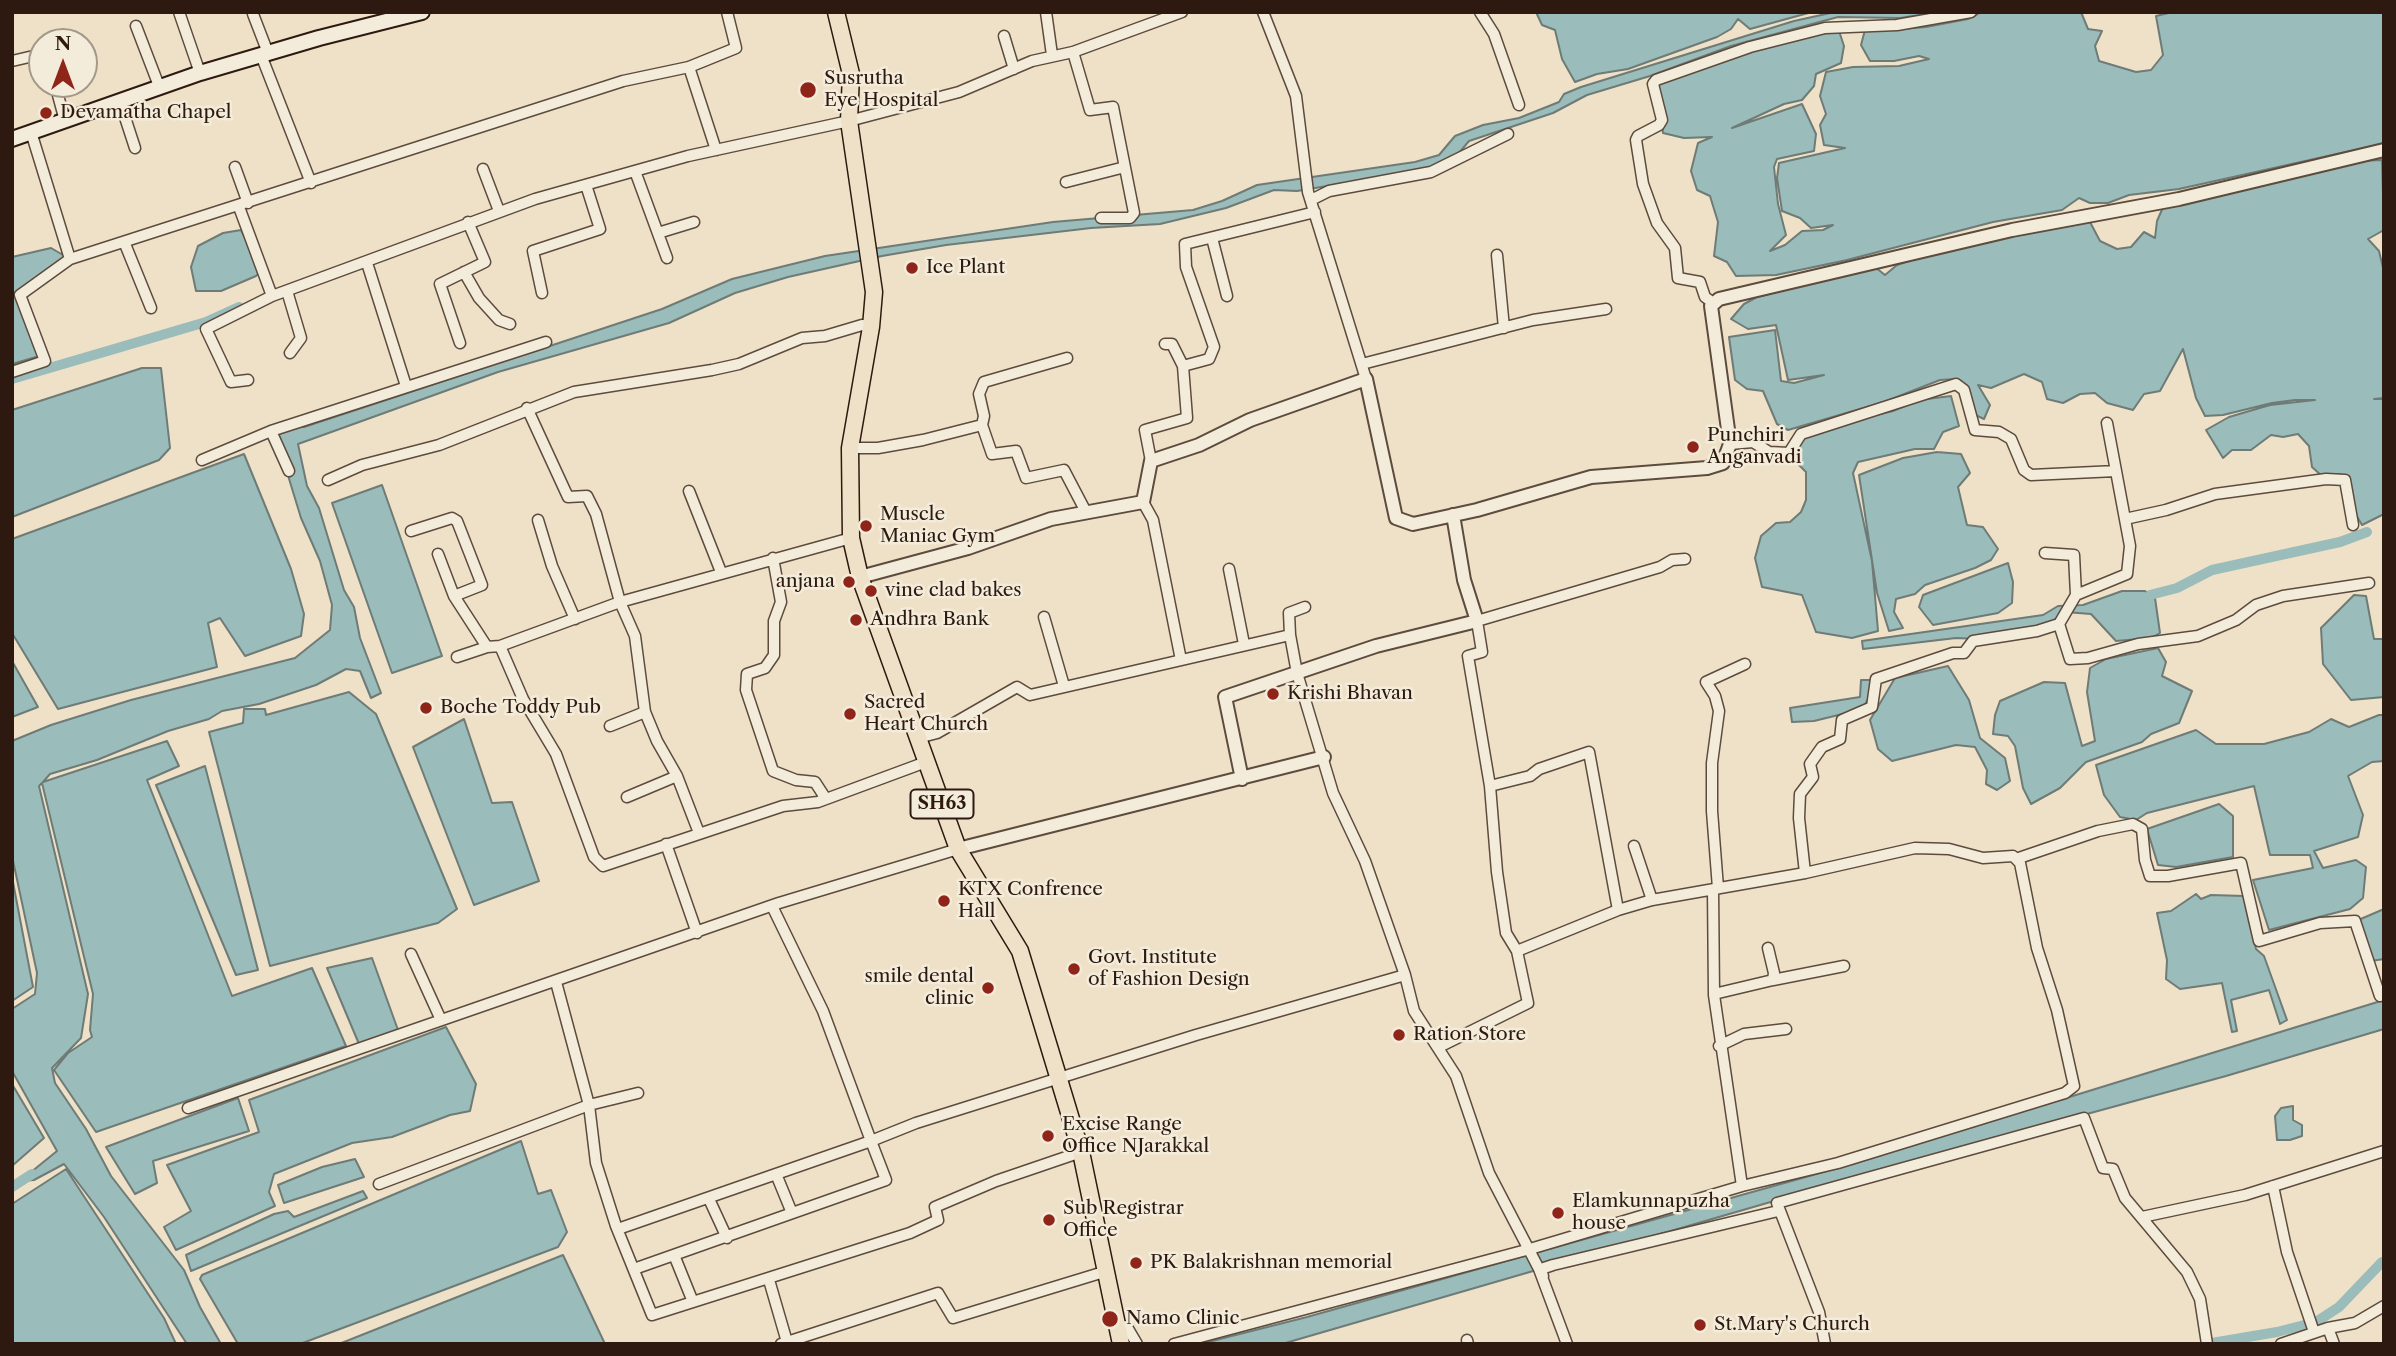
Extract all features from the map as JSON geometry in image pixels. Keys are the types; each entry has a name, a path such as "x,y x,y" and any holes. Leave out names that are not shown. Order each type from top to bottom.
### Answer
{"main road":[{"path":"12,139 159,86 422,12"},
{"name":"SH63","path":"836,12 852,74 849,121 874,292 871,327 850,448 852,538 860,577 958,849 1020,950 1082,1152 1121,1344"}],"street":[{"path":"179,12 201,73"},
{"path":"12,372 45,361 20,295 71,259 125,244 623,81 689,67 736,48 727,12"},
{"path":"1046,12 1052,55"},
{"path":"248,380 231,382 206,329 271,296 367,263 499,211 586,184 716,150 849,121 959,92 1052,55 1073,52 1182,12"},
{"path":"1263,12 1296,96 1310,196 1362,364 1396,518 1413,524 1591,477 1707,468 1723,463 1730,444 1712,302"},
{"path":"1480,12 1494,34 1519,105"},
{"path":"1971,12 1897,25 1825,28 1740,50 1656,80 1653,84 1662,120 1659,125 1638,136 1636,140 1643,184 1657,223 1675,248 1678,278 1700,282 1704,297 1712,302 2012,230 2179,199 2384,150"},
{"path":"253,14 311,183"},
{"path":"136,26 159,86"},
{"path":"1004,36 1014,69"},
{"path":"1073,52 1090,110 1113,107 1134,213 1130,218 1101,218"},
{"path":"689,67 716,150"},
{"path":"58,98 65,121"},
{"path":"120,102 135,148"},
{"path":"32,132 71,259"},
{"path":"1310,196 1431,172 1508,134"},
{"path":"235,167 271,296"},
{"path":"1066,181 1125,167"},
{"path":"483,169 499,211"},
{"path":"635,171 667,258"},
{"path":"542,293 533,251 600,229 586,184"},
{"path":"1183,366 1209,359 1214,347 1186,267 1185,244 1315,212"},
{"path":"460,343 440,284 485,262 468,222"},
{"path":"658,233 694,222"},
{"path":"1212,238 1227,296"},
{"path":"125,244 150,308"},
{"path":"1497,255 1504,328"},
{"path":"367,263 406,386"},
{"path":"464,272 479,298 499,320 510,324"},
{"path":"287,290 301,338 290,353"},
{"path":"1362,364 1504,328 1606,309"},
{"path":"328,480 362,465 439,445 527,408 574,392 739,364 802,338 825,336 862,325 871,327"},
{"path":"202,460 271,431 546,342"},
{"path":"1165,344 1172,344 1183,366 1187,418 1145,430 1151,461 1143,502 1157,533 1181,660"},
{"path":"1068,358 984,382 979,394 984,416 982,425 992,454 1016,451 1026,478 1064,470 1086,512"},
{"path":"1151,461 1199,445 1250,420 1366,379"},
{"path":"1730,444 1753,442 1769,452 1789,453 1801,434 1956,384 1964,390 1975,430 1999,432 2011,439 2024,470 2031,475 2116,471"},
{"path":"527,408 568,497 587,496 591,505 620,602 635,636 645,712 657,741 667,754 677,776 699,833"},
{"path":"2076,595 2127,574 2130,546 2108,423"},
{"path":"850,448 878,448 982,425"},
{"path":"271,431 289,471"},
{"path":"2125,519 2166,510 2215,494 2326,479 2345,480 2353,525"},
{"path":"689,491 721,572"},
{"path":"860,577 968,548 1051,519 1143,502"},
{"path":"1439,1047 1528,1003 1517,951 1506,933 1497,872 1490,786 1468,656 1482,652 1464,580 1453,515"},
{"path":"411,531 452,518 457,521 482,585 454,596"},
{"path":"538,520 552,566 575,619"},
{"path":"457,657 486,647 500,646 620,602 852,538"},
{"path":"1805,873 1799,818 1800,794 1813,777 1810,764 1822,747 1840,738 1842,720 1872,706 1876,679 1953,653 1964,653 1973,641 2037,631 2065,615 2076,595 2074,555 2045,553"},
{"path":"438,554 454,596 486,647"},
{"path":"773,558 781,601 774,621 774,655 765,668 747,674 746,690 773,771 796,780 815,782 826,799"},
{"path":"1242,779 1225,696 1376,646 1476,621 1660,566 1672,560 1685,559"},
{"path":"1229,569 1244,644"},
{"path":"2065,615 2070,659 2088,658 2138,644 2198,636 2243,616 2256,605 2283,596 2369,583"},
{"path":"1305,607 1289,613 1290,635 1297,673 1333,793 1365,861 1405,975 1414,1011 1456,1076 1471,1112 1489,1173 1530,1249 1549,1292"},
{"path":"1044,617 1064,686"},
{"path":"918,738 937,733 1017,687 1030,695 1136,673 1244,644 1290,635"},
{"path":"500,646 523,699 556,754 594,857 603,866 783,806 826,799 926,762"},
{"path":"1742,1186 1714,994 1712,787 1719,711 1715,696 1706,682 1745,664"},
{"path":"610,726 645,712"},
{"path":"1490,786 1530,776 1539,769 1589,752 1618,910"},
{"path":"187,1108 772,906 958,849 1324,757"},
{"path":"627,797 677,776"},
{"path":"2016,859 2098,831 2133,824 2142,829 2145,860 2150,876 2168,876 2241,863 2259,941 2320,923 2354,921 2380,996"},
{"path":"666,844 697,933"},
{"path":"1634,846 1652,900"},
{"path":"1174,1344 1530,1249 1742,1186 1838,1163 2065,1093 2074,1086 2057,1010 2037,948 2020,863 2013,856 1983,858 1950,849 1915,848 1805,873 1652,900 1618,910 1517,951"},
{"path":"634,1269 886,1180 823,1011 772,906"},
{"path":"1768,948 1773,980"},
{"path":"411,954 441,1020"},
{"path":"1714,994 1844,966"},
{"path":"618,1229 709,1199 916,1123 1196,1035 1405,975"},
{"path":"556,982 589,1105 596,1163 618,1229 652,1315 910,1233 938,1220 935,1208 996,1181 1082,1152"},
{"path":"1720,1046 1744,1034 1786,1029"},
{"path":"379,1184 589,1105 638,1093"},
{"path":"1825,1344 1819,1312 1777,1203 2084,1118 2103,1168 2113,1169 2125,1198 2187,1272 2200,1299 2207,1341"},
{"path":"2142,1217 2273,1186 2384,1151"},
{"path":"776,1174 792,1213"},
{"path":"2273,1186 2287,1252 2312,1326"},
{"path":"709,1199 727,1238"},
{"path":"1567,1344 1541,1269 1778,1211"},
{"path":"674,1255 693,1302"},
{"path":"769,1280 784,1343 938,1293 953,1318 1107,1271"},
{"path":"2281,1344 2312,1326 2328,1328 2355,1323 2384,1306"},
{"path":"1116,1324 1127,1327 1137,1344"},
{"path":"2328,1328 2334,1344"}],"water":[{"path":"1536,12 1812,12 1750,29 1738,19 1731,29 1717,37 1628,69 1597,74 1575,82 1562,59 1555,30 1542,25"},
{"path":"1835,12 1940,12 1900,18 1838,17 1731,46 1650,76 1587,95 1553,113 1469,141 1448,166 1297,191 1274,190 1226,208 1160,224 1091,228 946,245 788,277 735,293 669,323 498,372 298,444 307,486 319,508 344,590 354,607 360,638 381,693 371,698 360,671 346,669 316,685 259,704 222,711 209,719 168,731 97,760 50,774 43,782 167,741 179,766 147,780 232,996 312,968 346,1046 96,1132 54,1070 68,1053 92,1037 90,1030 93,994 42,783 39,786 88,994 81,1038 52,1068 55,1083 86,1129 111,1176 184,1270 200,1307 221,1344 187,1344 104,1217 64,1164 34,1180 20,1181 57,1151 12,1071 12,1009 35,994 37,973 12,856 12,741 51,725 131,700 295,658 330,630 332,605 320,561 301,518 275,433 287,426 304,427 662,309 732,279 825,256 1053,222 1193,210 1222,201 1257,185 1415,162 1439,155 1455,136 1483,125 1519,118 1559,102 1564,94 1581,87 1794,21"},
{"path":"1981,12 2081,12 2088,29 2102,31 2095,46 2099,61 2136,72 2151,70 2163,55 2156,16 2173,12 2384,12 2384,141 2382,144 2179,189 2129,195 2108,203 2090,203 2079,198 2062,210 1993,222 1847,260 1776,275 1736,276 1727,262 1714,256 1718,222 1710,196 1697,190 1691,171 1698,143 1712,137 1684,138 1663,133 1656,82 1671,74 1837,25 1844,46 1841,63 1816,74 1814,86 1802,100 1784,104 1732,128 1802,104 1816,134 1814,151 1777,159 1774,167 1778,204 1786,235 1770,251 1785,245 1802,231 1823,230 1833,225 1811,228 1800,218 1782,211 1777,178 1779,163 1845,148 1824,145 1820,125 1826,114 1820,96 1826,72 1853,67 1899,66 1929,59 1919,56 1894,61 1870,61 1861,45 1866,26 1888,30 1926,27 1968,19"},
{"path":"2382,160 2384,230 2368,239 2379,251 2384,272 2384,398 2374,399 2384,399 2384,514 2362,525 2349,503 2340,474 2323,477 2312,467 2309,446 2298,434 2283,437 2271,435 2251,450 2232,450 2223,458 2206,430 2229,417 2270,405 2315,400 2272,403 2223,415 2205,416 2196,398 2183,349 2160,391 2144,394 2133,410 2107,403 2095,393 2080,394 2063,403 2047,399 2042,382 2024,374 1991,388 1978,385 1990,405 1984,419 1971,413 1956,379 1940,380 1884,402 1788,430 1777,424 1763,391 1747,389 1735,380 1729,337 1775,330 1781,381 1794,383 1824,375 1788,380 1776,325 1748,329 1731,319 1744,304 1757,297 1875,267 1885,275 1897,265 1917,258 2075,221 2090,222 2100,241 2117,249 2131,247 2144,232 2155,238 2157,221 2164,205 2356,161"},
{"path":"241,230 262,270 256,276 221,291 196,291 191,267 198,246 223,233"},
{"path":"51,248 70,259 21,295 43,355 12,364 12,257"},
{"path":"142,368 161,368 170,448 159,460 12,517 12,410"},
{"path":"1951,396 1959,426 1943,432 1934,449 1915,449 1858,462 1853,473 1872,561 1878,631 1852,638 1816,632 1802,595 1762,587 1755,558 1761,536 1776,523 1790,522 1801,512 1806,500 1806,472 1797,463 1795,449 1806,436 1825,427 1893,411 1919,400"},
{"path":"1937,452 1961,454 1970,473 1958,487 1967,525 1983,527 1998,549 1991,560 1975,568 1925,585 1915,594 1896,599 1894,612 1903,628 1889,631 1877,593 1859,475 1903,458"},
{"path":"244,454 291,569 304,614 301,636 245,656 220,618 208,623 217,667 58,709 12,633 12,539"},
{"path":"382,485 442,656 392,673 332,503"},
{"path":"2008,563 2013,582 2012,603 1998,613 1933,625 1919,607 1923,595"},
{"path":"2122,591 2145,591 2155,598 2160,633 2151,638 2116,641 2091,614 2065,612 2043,628 1978,639 1956,638 1863,649 1862,641 2043,615 2058,606 2083,605"},
{"path":"2354,595 2366,596 2374,639 2384,639 2384,697 2351,700 2323,664 2321,628"},
{"path":"2158,648 2166,662 2162,676 2192,691 2179,723 2151,734 2142,742 2086,762 2060,788 2031,804 2023,788 2015,746 2008,736 1993,734 2000,701 2044,682 2065,683 2082,746 2095,741 2087,692 2090,668 2106,659"},
{"path":"12,661 38,707 12,717"},
{"path":"1948,666 1969,700 1980,738 2005,758 2010,781 1997,790 1986,784 1987,770 1975,747 1956,745 1892,761 1878,749 1870,720 1895,678"},
{"path":"1861,680 1871,680 1869,697 1863,709 1814,721 1792,722 1790,708 1860,697"},
{"path":"349,692 376,714 457,909 438,923 270,966 209,732 243,723 244,709 265,709 266,715"},
{"path":"2384,715 2384,761 2372,762 2348,776 2363,815 2358,837 2314,851 2323,868 2356,860 2366,867 2363,898 2350,909 2269,930 2253,880 2313,868 2310,855 2270,855 2254,786 2147,813 2136,820 2120,817 2104,795 2096,765 2196,730 2216,744 2264,744 2309,732 2331,719 2349,727"},
{"path":"464,719 492,803 512,802 539,881 474,905 413,747"},
{"path":"205,766 258,970 236,975 156,785"},
{"path":"2219,804 2233,816 2233,857 2176,867 2158,865 2147,829"},
{"path":"12,877 33,987 12,1001"},
{"path":"2196,894 2201,899 2211,895 2244,896 2256,949 2264,956 2287,1020 2280,1024 2269,990 2231,1000 2237,1031 2232,1032 2222,983 2180,989 2166,979 2167,960 2157,913 2171,911"},
{"path":"2384,909 2384,959 2371,961 2356,921"},
{"path":"372,958 398,1030 359,1044 327,968"},
{"path":"2384,1000 2384,1029 2226,1076 1860,1176 1282,1344 1200,1344 1307,1317 1852,1164"},
{"path":"446,1027 476,1084 470,1111 450,1115 392,1137 352,1143 274,1174 269,1192 275,1206 176,1250 164,1227 191,1211 167,1165 259,1132 249,1100"},
{"path":"12,1084 44,1138 12,1166"},
{"path":"238,1098 249,1131 153,1161 157,1183 135,1194 106,1147"},
{"path":"2293,1106 2293,1120 2302,1125 2302,1136 2277,1140 2275,1116 2281,1108"},
{"path":"521,1141 538,1194 551,1190 567,1232 558,1247 300,1344 238,1344 200,1279 202,1275"},
{"path":"355,1159 364,1177 284,1203 278,1185 322,1167"},
{"path":"66,1169 164,1318 176,1344 12,1344 12,1204"},
{"path":"363,1191 367,1198 191,1271 186,1255 274,1214 288,1211 294,1217"},
{"path":"563,1255 605,1344 339,1344"}],"waterway":[{"path":"12,379 206,322 239,307"},
{"path":"2150,595 2177,588 2212,570 2340,542 2367,532"},
{"path":"12,1187 32,1174"},
{"path":"2206,1344 2277,1332 2316,1322 2339,1307 2382,1262"}],"place":[{"name":"Susrutha Eye Hospital","path":"808,90"},
{"name":"Devamatha Chapel","path":"46,113"},
{"name":"Ice Plant","path":"912,268"},
{"name":"Punchiri Anganvadi","path":"1693,447"},
{"name":"Muscle Maniac Gym","path":"866,526"},
{"name":"anjana","path":"849,582"},
{"name":"vine clad bakes","path":"871,591"},
{"name":"Andhra Bank","path":"856,620"},
{"name":"Krishi Bhavan","path":"1273,694"},
{"name":"Boche Toddy Pub","path":"426,708"},
{"name":"Sacred Heart Church","path":"850,714"},
{"name":"KTX Confrence Hall","path":"944,901"},
{"name":"Govt. Institute of Fashion Design","path":"1074,969"},
{"name":"smile dental clinic","path":"988,988"},
{"name":"Ration Store","path":"1399,1035"},
{"name":"Excise Range Office NJarakkal","path":"1048,1136"},
{"name":"Elamkunnapuzha house","path":"1558,1213"},
{"name":"Sub Registrar Office","path":"1049,1220"},
{"name":"PK Balakrishnan memorial","path":"1136,1263"},
{"name":"Namo Clinic","path":"1110,1319"},
{"name":"St.Mary's Church","path":"1700,1325"}]}
